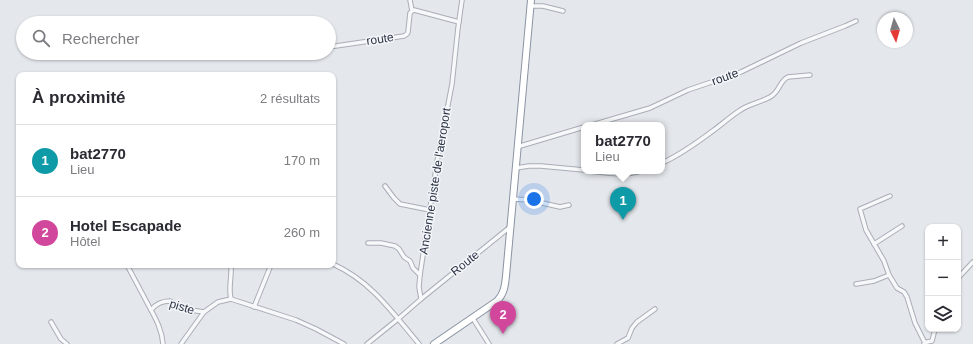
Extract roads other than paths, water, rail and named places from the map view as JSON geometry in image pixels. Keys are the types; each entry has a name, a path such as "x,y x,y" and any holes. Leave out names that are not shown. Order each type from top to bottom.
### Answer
{"highway":[{"path":"434,344 496,301 501,297 503,292 506,280 531,3"}],"street":[{"path":"410,0 412,11 414,10 459,22"},
{"name":"Ancienne piste de l'aeroport","path":"420,299 420,275 437,162 452,84 462,0"},
{"path":"531,3 563,10"},
{"name":"route","path":"336,46 404,36 408,32 409,16 412,11"},
{"name":"route","path":"602,122 654,106 688,90 734,74 801,43 856,21"},
{"path":"665,161 703,138 745,107 770,97 777,91 784,78 810,75"},
{"path":"517,147 581,128"},
{"path":"516,168 541,166 581,170"},
{"path":"385,186 400,204 430,210"},
{"path":"890,196 860,209 866,230 884,261 896,288 904,292 907,296 915,323 924,344 932,341 934,332"},
{"path":"513,199 529,200 560,206 569,205"},
{"path":"874,244 902,226"},
{"name":"Route","path":"420,299 510,227"},
{"path":"368,243 390,244 395,246 404,257 410,261 413,268 420,275"},
{"path":"961,275 973,262"},
{"path":"336,266 364,283 382,299 419,344"},
{"path":"129,268 151,310"},
{"path":"231,268 231,299"},
{"path":"254,306 270,268"},
{"path":"856,284 874,281 889,275"},
{"path":"181,344 204,312 218,302 231,299 296,320 344,344"},
{"path":"367,344 420,299"},
{"name":"piste","path":"164,344 159,326 151,310 160,303 170,301 183,309 204,312"},
{"path":"617,344 628,338 632,328 655,309"},
{"path":"472,317 490,344"},
{"path":"51,322 61,339 67,344"}],"place":[{"name":"bat2770","path":"623,220"},
{"name":"Hotel Escapade","path":"503,334"}]}
